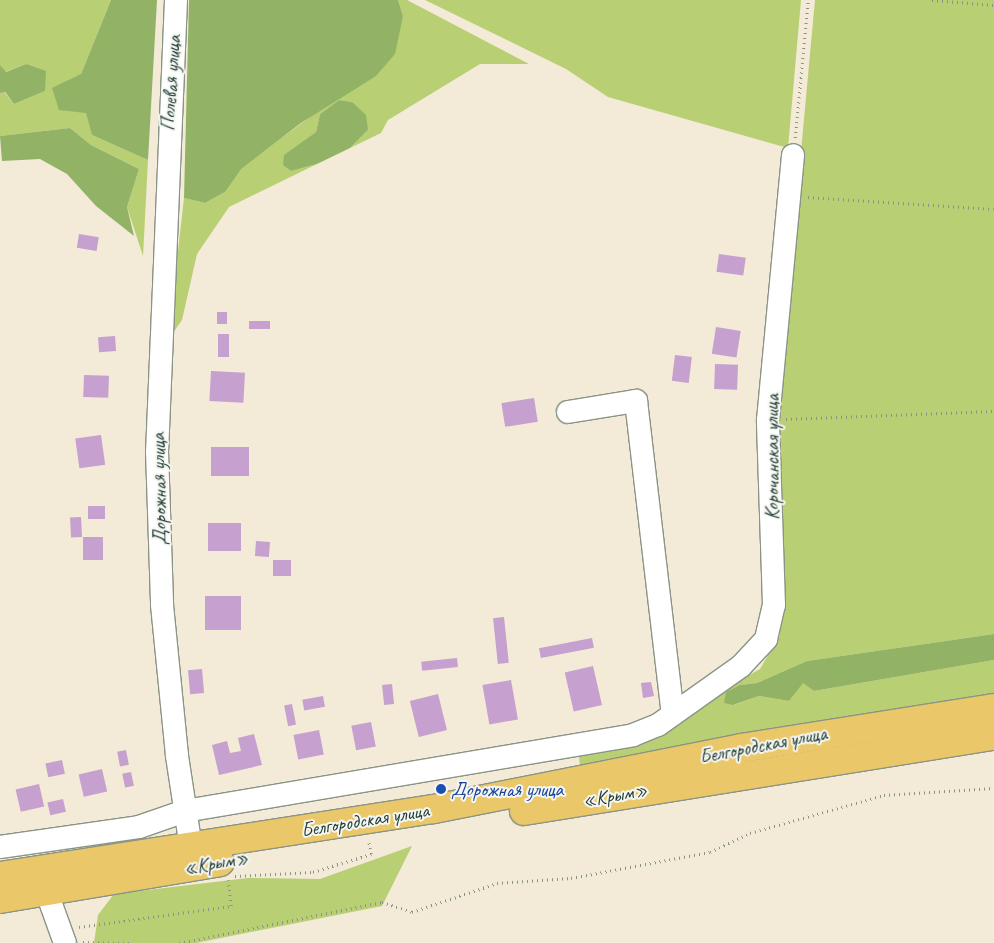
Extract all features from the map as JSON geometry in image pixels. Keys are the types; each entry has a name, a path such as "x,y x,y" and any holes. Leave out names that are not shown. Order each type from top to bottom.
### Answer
{"main road":[{"name":"Белгородская улица","path":"0,876 434,809 875,725 994,708"},
{"name":"«Крым»","path":"0,899 47,893 994,736"}],"street":[{"name":"Полевая улица","path":"166,166 176,0"},
{"name":"Корочанская улица","path":"673,714 741,666 766,639 774,605 768,420 793,156"},
{"name":"Дорожная улица","path":"166,166 158,461 162,605 184,811 191,848"},
{"path":"0,847 139,827 184,811 633,735 673,714 636,401 568,412"},
{"path":"47,893 62,936"}],"path":[{"path":"793,156 808,0"},
{"path":"932,0 994,5"},
{"path":"789,196 994,209"},
{"path":"768,420 994,412"},
{"path":"179,943 382,902 412,912 497,884 571,878 710,852 750,833 884,795 994,788"},
{"path":"62,936 231,906"},
{"path":"78,943 129,943"}],"green space":[{"path":"0,0 111,0 81,74 92,135 148,160 143,256 127,207 139,169 91,145 70,128 0,136 0,93 4,92 14,104 45,91 26,64 5,72 0,65"},
{"path":"111,0 157,0 148,160 92,135 86,113 59,110 52,88 81,74"},
{"path":"189,0 398,0 403,16 395,54 376,76 301,123 241,169 225,192 205,203 184,198"},
{"path":"398,0 407,0 529,64 480,64 388,120 381,133 350,148 368,130 352,102 339,100 320,114 316,132 285,155 291,171 317,164 229,207 197,254 182,320 168,340 184,198 205,203 225,192 240,169 337,97 376,76 403,16"},
{"path":"425,0 801,0 788,148 608,97 566,69"},
{"path":"815,0 994,0 994,634 807,661 757,683 740,685 734,705 759,696 789,701 803,682 814,691 994,660 994,702 580,767 579,756 623,746 760,669 780,635 776,422"},
{"path":"26,64 46,71 45,91 14,104 5,92 0,93 0,65 6,72"},
{"path":"339,100 352,102 366,115 368,130 350,148 317,164 291,171 283,165 284,155 316,132 320,114"},
{"path":"70,128 91,145 139,169 127,207 134,236 96,206 67,174 40,159 2,161 0,136"},
{"path":"994,634 994,660 814,691 803,683 789,701 759,696 733,705 724,703 726,692 740,685 757,683 807,661"},
{"path":"412,846 382,906 196,943 94,943 98,915 114,894 248,878 320,879"}],"building":[{"path":"79,234 99,237 97,251 77,248"},
{"path":"719,254 746,258 743,276 716,272"},
{"path":"217,312 227,312 227,324 217,324"},
{"path":"249,321 270,321 270,329 249,329"},
{"path":"716,327 741,331 736,358 712,354"},
{"path":"218,334 229,334 229,357 218,357"},
{"path":"115,336 116,351 99,352 98,337"},
{"path":"675,355 692,357 689,383 672,381"},
{"path":"715,364 738,365 737,390 714,389"},
{"path":"211,371 245,373 243,403 209,401"},
{"path":"84,375 109,376 108,398 83,397"},
{"path":"534,398 538,422 505,427 501,403"},
{"path":"101,435 105,465 79,468 75,439"},
{"path":"211,447 249,447 249,476 211,476"},
{"path":"88,506 105,506 105,519 88,519"},
{"path":"81,517 82,537 71,538 70,518"},
{"path":"208,523 241,523 241,551 208,551"},
{"path":"83,537 103,537 103,560 83,560"},
{"path":"256,541 270,542 269,557 255,556"},
{"path":"273,560 291,560 291,576 273,576"},
{"path":"205,596 241,596 241,630 205,630"},
{"path":"504,617 509,663 498,664 493,618"},
{"path":"592,638 594,648 541,658 539,648"},
{"path":"457,658 458,667 422,671 421,662"},
{"path":"593,666 602,705 574,711 565,673"},
{"path":"202,669 204,693 190,694 188,670"},
{"path":"511,680 518,719 489,724 482,685"},
{"path":"651,682 654,696 643,698 641,683"},
{"path":"392,684 394,704 384,705 382,685"},
{"path":"438,694 447,730 419,737 410,701"},
{"path":"323,696 325,707 304,710 302,700"},
{"path":"292,704 296,725 288,726 284,706"},
{"path":"371,722 376,747 356,750 351,726"},
{"path":"319,730 324,755 298,760 293,735"},
{"path":"254,734 262,765 219,775 212,745 227,741 230,753 241,751 238,738"},
{"path":"126,750 129,765 120,766 117,752"},
{"path":"62,760 65,774 48,777 45,764"},
{"path":"102,769 107,791 84,797 79,774"},
{"path":"131,772 134,786 125,788 122,774"},
{"path":"39,784 44,806 21,812 16,789"},
{"path":"63,799 66,812 50,815 47,803"}],"place":[{"name":"Дорожная улица","path":"441,789"}]}
